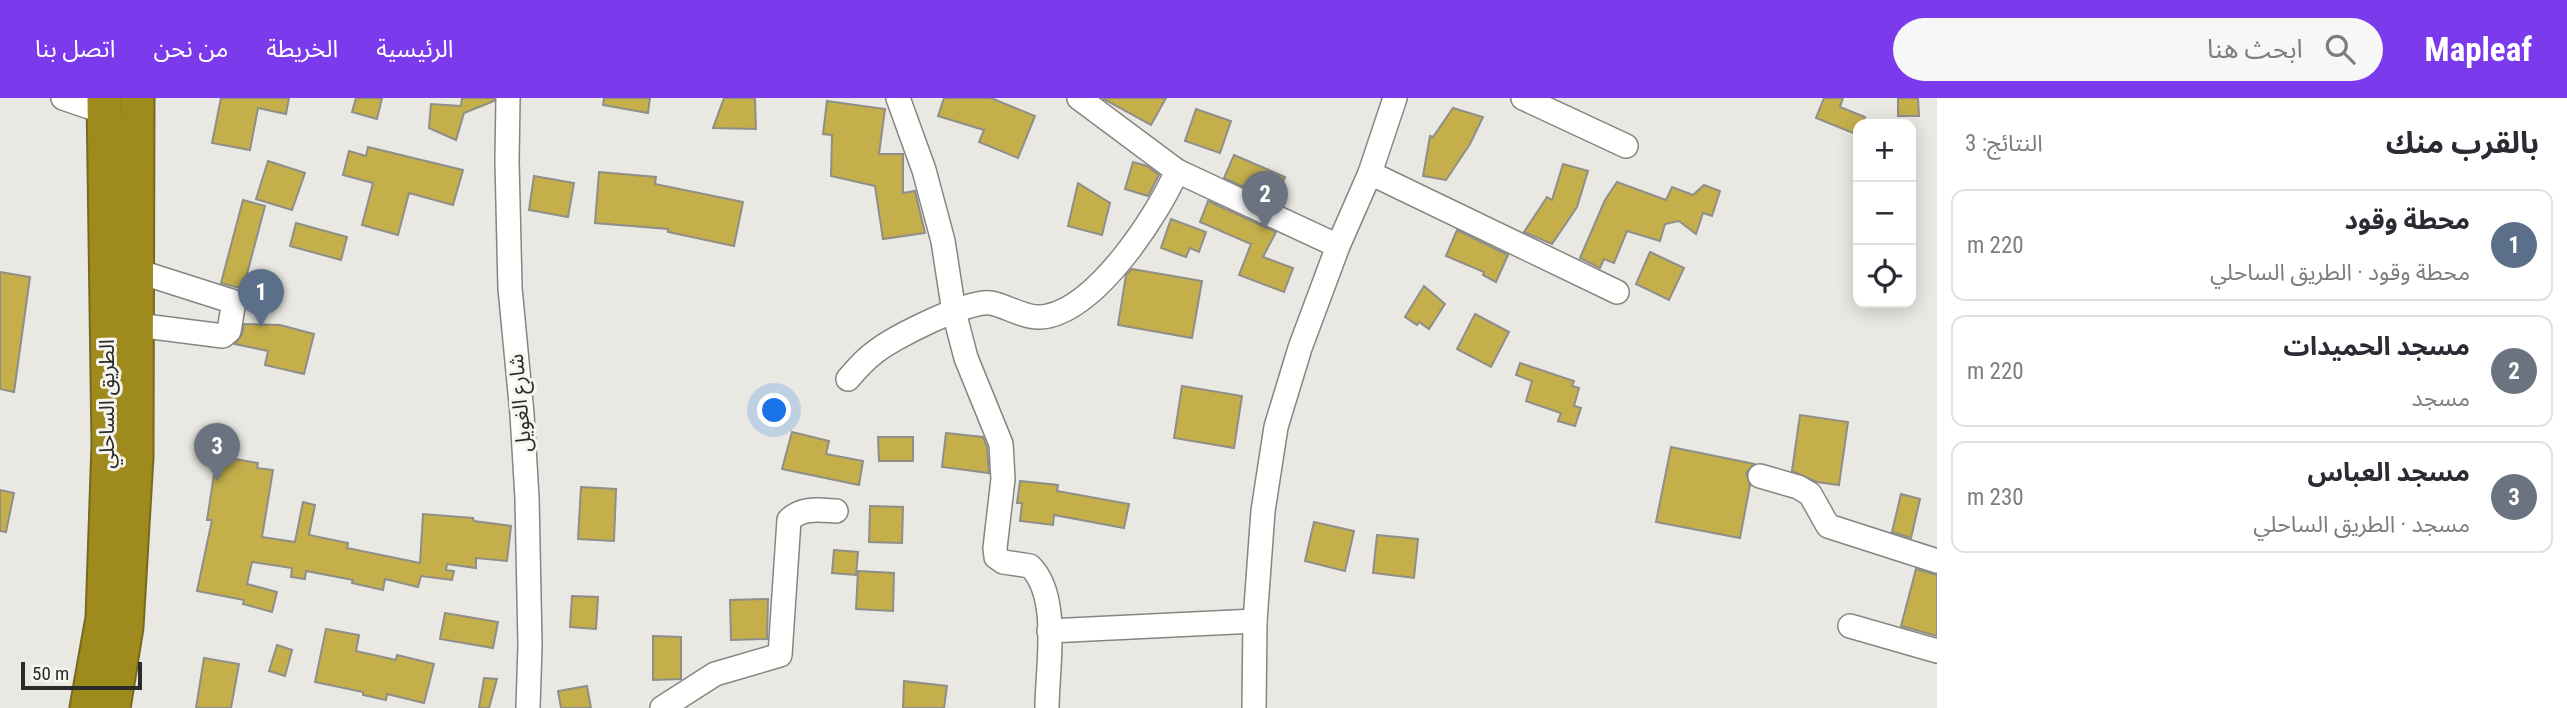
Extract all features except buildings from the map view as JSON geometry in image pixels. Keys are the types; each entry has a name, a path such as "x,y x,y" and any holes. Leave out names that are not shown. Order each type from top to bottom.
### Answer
{"highway":[{"name":"الطريق الساحلي","path":"113,708 126,627 136,457 137,98"},
{"name":"الطريق الساحلي","path":"88,708 103,618 108,457 104,105"}],"street":[{"path":"63,98 104,105"},
{"name":"شارع الغويل","path":"508,98 510,288 527,498 530,645 528,708"},
{"path":"1079,98 1177,171 1338,246"},
{"path":"1254,708 1255,621 1267,475 1276,427 1300,348 1338,246 1370,173 1395,98"},
{"path":"1523,98 1626,146"},
{"path":"896,99 924,170 943,242 954,312 966,358 1001,444 1003,479 996,557 1003,562 1030,566 1037,574 1050,617 1047,708"},
{"path":"848,379 876,351 915,328 954,312 989,302 1039,317 1049,316 1072,304 1104,278 1136,243 1177,171"},
{"path":"1370,173 1617,292"},
{"path":"136,325 223,336 229,331 233,307 230,301 137,271"},
{"path":"1759,476 1798,487 1810,494 1828,526 1937,561"},
{"path":"662,708 715,674 780,655 789,520 796,513 808,510 836,511"},
{"path":"1049,631 1255,621"},
{"path":"1850,626 1937,651"}],"place":[{"name":"مسجد الحميدات","path":"1265,229"},
{"name":"محطة وقود","path":"261,327"},
{"name":"مسجد العباس","path":"217,481"}]}
